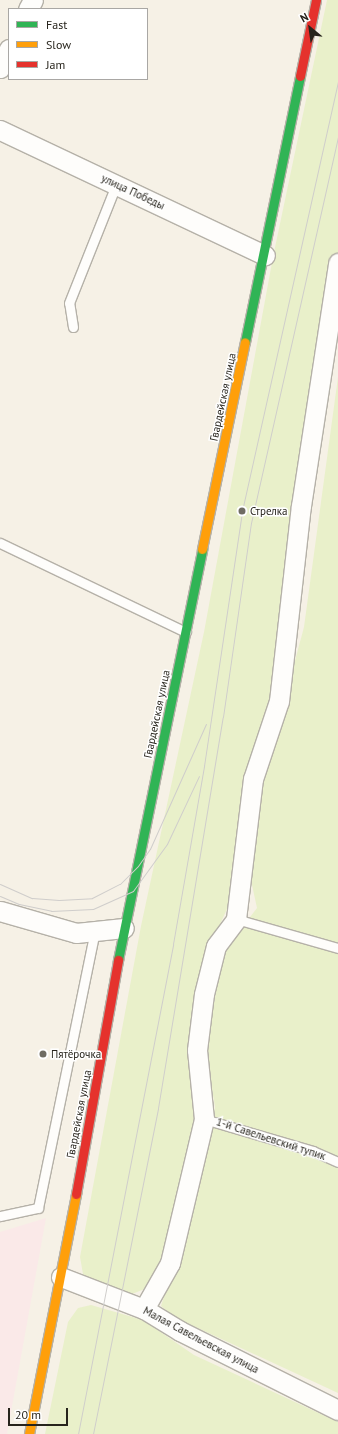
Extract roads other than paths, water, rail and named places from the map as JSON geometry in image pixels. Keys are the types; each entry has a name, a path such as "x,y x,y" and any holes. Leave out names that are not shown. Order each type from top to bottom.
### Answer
{"main road":[{"name":"Гвардейская улица","path":"29,1434 61,1277 124,928 265,255 316,0"}],"street":[{"path":"0,68 8,51"},
{"name":"улица Победы","path":"0,130 265,255"},
{"path":"144,1309 170,1263 204,1119 197,1050 204,994 216,946 236,919 253,780 278,701 282,681 301,506 338,263"},
{"path":"0,910 76,933 124,928"},
{"name":"Малая Савельевская улица","path":"61,1277 144,1309 180,1331 338,1410"}],"lane":[{"path":"73,327 69,303 116,185"},
{"path":"0,542 187,632"},
{"path":"236,919 338,948"},
{"path":"0,1216 38,1208 95,931"},
{"name":"1-й Савельевский тупик","path":"204,1119 313,1151 338,1162"}],"tram line":[{"path":"78,1434 173,944 204,766 242,511 338,80"},
{"path":"93,1434 158,1108 223,717 251,523 338,136"},
{"path":"0,884 32,898 59,900 92,898 120,884 138,866 150,849 206,724"},
{"path":"0,896 19,904 51,911 93,909 133,891 167,844 199,776"}],"place":[{"name":"Стрелка","path":"242,511"},
{"name":"Пятёрочка","path":"43,1054"}]}
